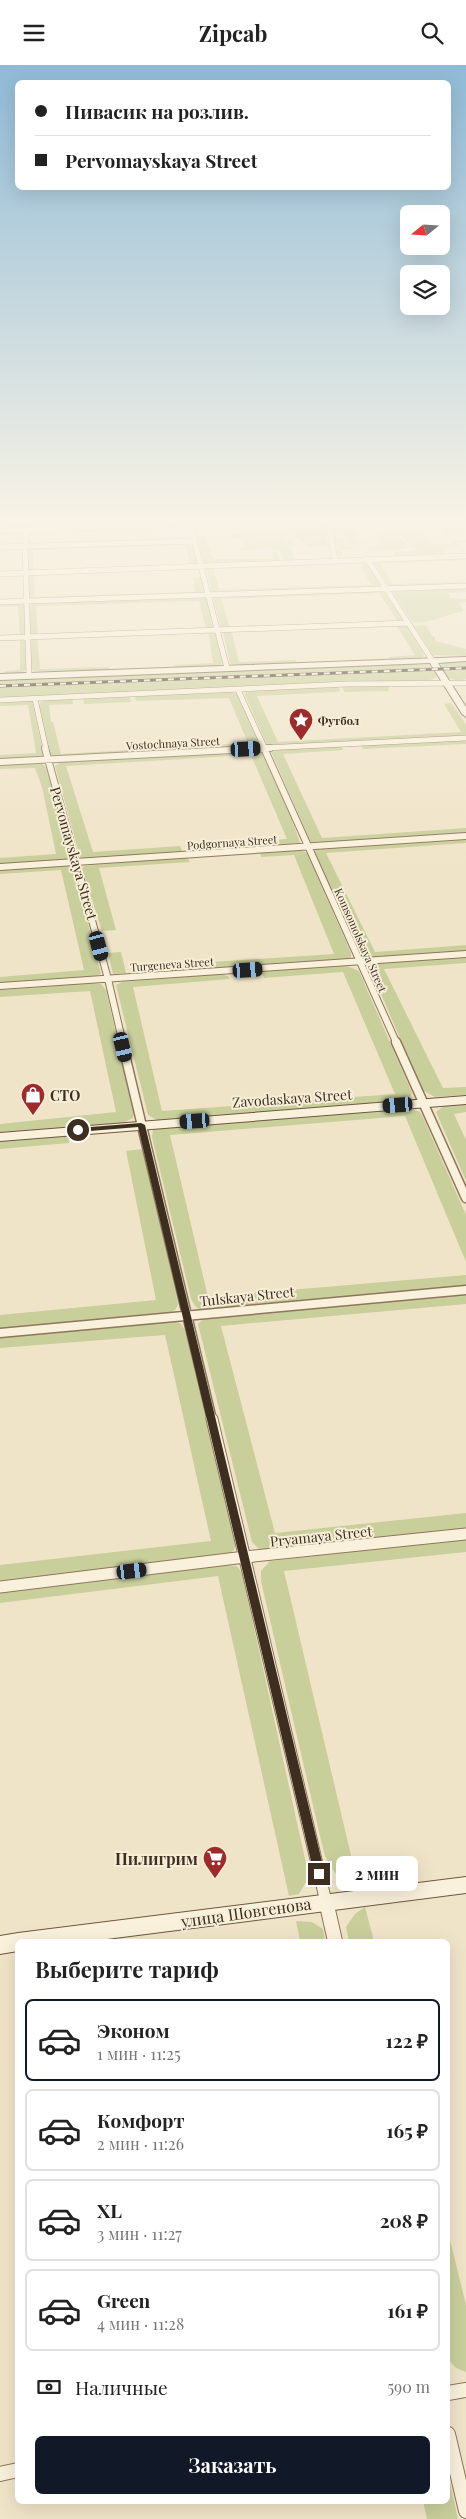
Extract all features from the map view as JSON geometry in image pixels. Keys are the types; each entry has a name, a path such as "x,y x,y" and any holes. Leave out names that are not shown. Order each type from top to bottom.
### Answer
{"main road":[{"path":"0,677 466,659"},
{"path":"432,660 466,714"},
{"name":"Zavodaskaya Street","path":"0,1137 466,1100"},
{"name":"улица Шовгенова","path":"41,1939 466,1885"},
{"path":"0,1945 15,1943"}],"street":[{"path":"28,634 29,675"},
{"path":"0,638 122,634"},
{"path":"218,634 227,668"},
{"path":"415,634 432,660"},
{"path":"0,700 347,684 466,683"},
{"name":"Komsomolskaya Street","path":"238,689 466,1198"},
{"name":"Pervomayskaya Street","path":"35,699 48,760 108,979 334,1939"},
{"name":"Vostochnaya Street","path":"0,762 466,737"},
{"name":"Podgornaya Street","path":"0,867 466,836"},
{"name":"Turgeneva Street","path":"0,986 466,954"},
{"name":"Tulskaya Street","path":"0,1333 466,1289"},
{"name":"Pryamaya Street","path":"0,1587 245,1557 466,1534"},
{"path":"450,2393 466,2390"},
{"path":"450,2443 466,2511"},
{"path":"0,2474 15,2471"}],"green space":[{"path":"208,634 215,634 223,663 217,666 175,668 174,665 213,663"},
{"path":"223,634 232,634 239,662 296,660 297,663 234,665 230,663"},
{"path":"401,634 412,634 424,654 423,657 390,659 389,657 415,655"},
{"path":"419,634 431,634 435,637 435,641 466,649 466,656 433,655"},
{"path":"37,637 40,669 109,667 109,670 35,671 31,669 30,639"},
{"path":"20,638 25,639 26,670 21,673 5,674 5,671 20,670"},
{"path":"466,662 466,679 457,681 447,677 441,666 443,663"},
{"path":"411,664 430,666 437,677 428,681 0,698 0,679 65,679 88,676"},
{"path":"390,684 388,691 344,692 342,686"},
{"path":"338,686 340,691 337,692 257,696 278,742 461,732 444,704 451,703 466,724 466,736 271,746 266,743 244,693"},
{"path":"230,692 238,694 260,744 257,747 54,757 50,754 39,705 42,700 72,698 73,704 49,705 51,722 53,722 61,754 248,743 229,698 136,701 135,696"},
{"path":"130,697 131,702 84,704 83,698"},
{"path":"32,700 44,756 42,758 0,761 0,755 36,753 28,705 0,706 0,701"},
{"path":"466,740 466,744 363,749 361,745"},
{"path":"341,746 343,750 283,754 322,838 466,828 466,835 311,843 271,752"},
{"path":"261,751 286,802 300,843 194,853 192,846 287,839 251,755 66,766 93,852 180,846 183,853 85,859 80,857 55,766 62,762"},
{"path":"40,763 47,767 70,855 66,860 0,865 0,858 56,854 42,787 35,768 0,769 0,764"},
{"path":"466,839 466,843 326,853 375,952 466,945 466,952 371,959 362,955 313,852 318,848"},
{"path":"301,850 307,853 351,953 349,959 167,972 166,965 334,954 294,855 261,857 260,852"},
{"path":"187,857 190,862 99,868 116,930 102,931 82,869 84,866"},
{"path":"62,865 74,869 101,974 94,977 0,984 0,977 84,970 61,870 0,874 0,869"},
{"path":"121,952 126,973 113,974 108,953"},
{"path":"466,957 466,963 384,969 443,1088 466,1087 466,1095 435,1097 422,1090 370,968 379,963"},
{"path":"347,966 359,971 412,1093 409,1099 400,1102 157,1120 148,1115 116,985 122,982 221,974 228,976 230,979 133,987 162,1111 395,1094 343,972 264,978 261,971"},
{"path":"91,983 101,984 106,990 134,1111 133,1118 123,1123 0,1134 0,1124 116,1112 90,991 0,997 0,990"},
{"path":"466,1103 466,1112 454,1114 466,1140 466,1181 436,1112 445,1105"},
{"path":"400,1108 419,1111 422,1115 466,1215 466,1262 405,1116 170,1135 208,1297 466,1275 466,1286 200,1310 195,1306 191,1299 152,1137 153,1129"},
{"path":"68,1134 69,1143 0,1149 0,1140"},
{"path":"143,1149 177,1298 178,1305 175,1310 167,1314 0,1329 0,1315 156,1300 126,1151"},
{"path":"466,1292 466,1304 221,1326 275,1533 466,1513 466,1529 260,1550 252,1542 198,1324 206,1316"},
{"path":"171,1321 180,1323 185,1330 236,1544 234,1550 230,1553 0,1581 0,1565 211,1541 165,1335 0,1348 0,1337"},
{"path":"466,1539 466,1552 284,1571 358,1885 351,1883 336,1874 324,1853 261,1581 261,1571 270,1561"},
{"path":"224,1565 237,1566 242,1573 309,1877 299,1894 289,1896 218,1576 0,1603 0,1592"},
{"path":"365,1907 373,1939 349,1939 346,1927 355,1914"},
{"path":"296,1921 312,1922 323,1929 325,1939 300,1939"},
{"path":"450,2240 466,2305 466,2372 456,2368 450,2361"},
{"path":"450,2483 458,2519 427,2519 424,2504 450,2504"}],"railway":[{"path":"0,686 466,668"}],"place":[{"name":"Футбол","path":"301,741"},
{"name":"СТО","path":"33,1116"},
{"name":"Пилигрим","path":"215,1879"}],"route":[{"path":"78,1130 141,1125 188,1316 319,1874"}]}
